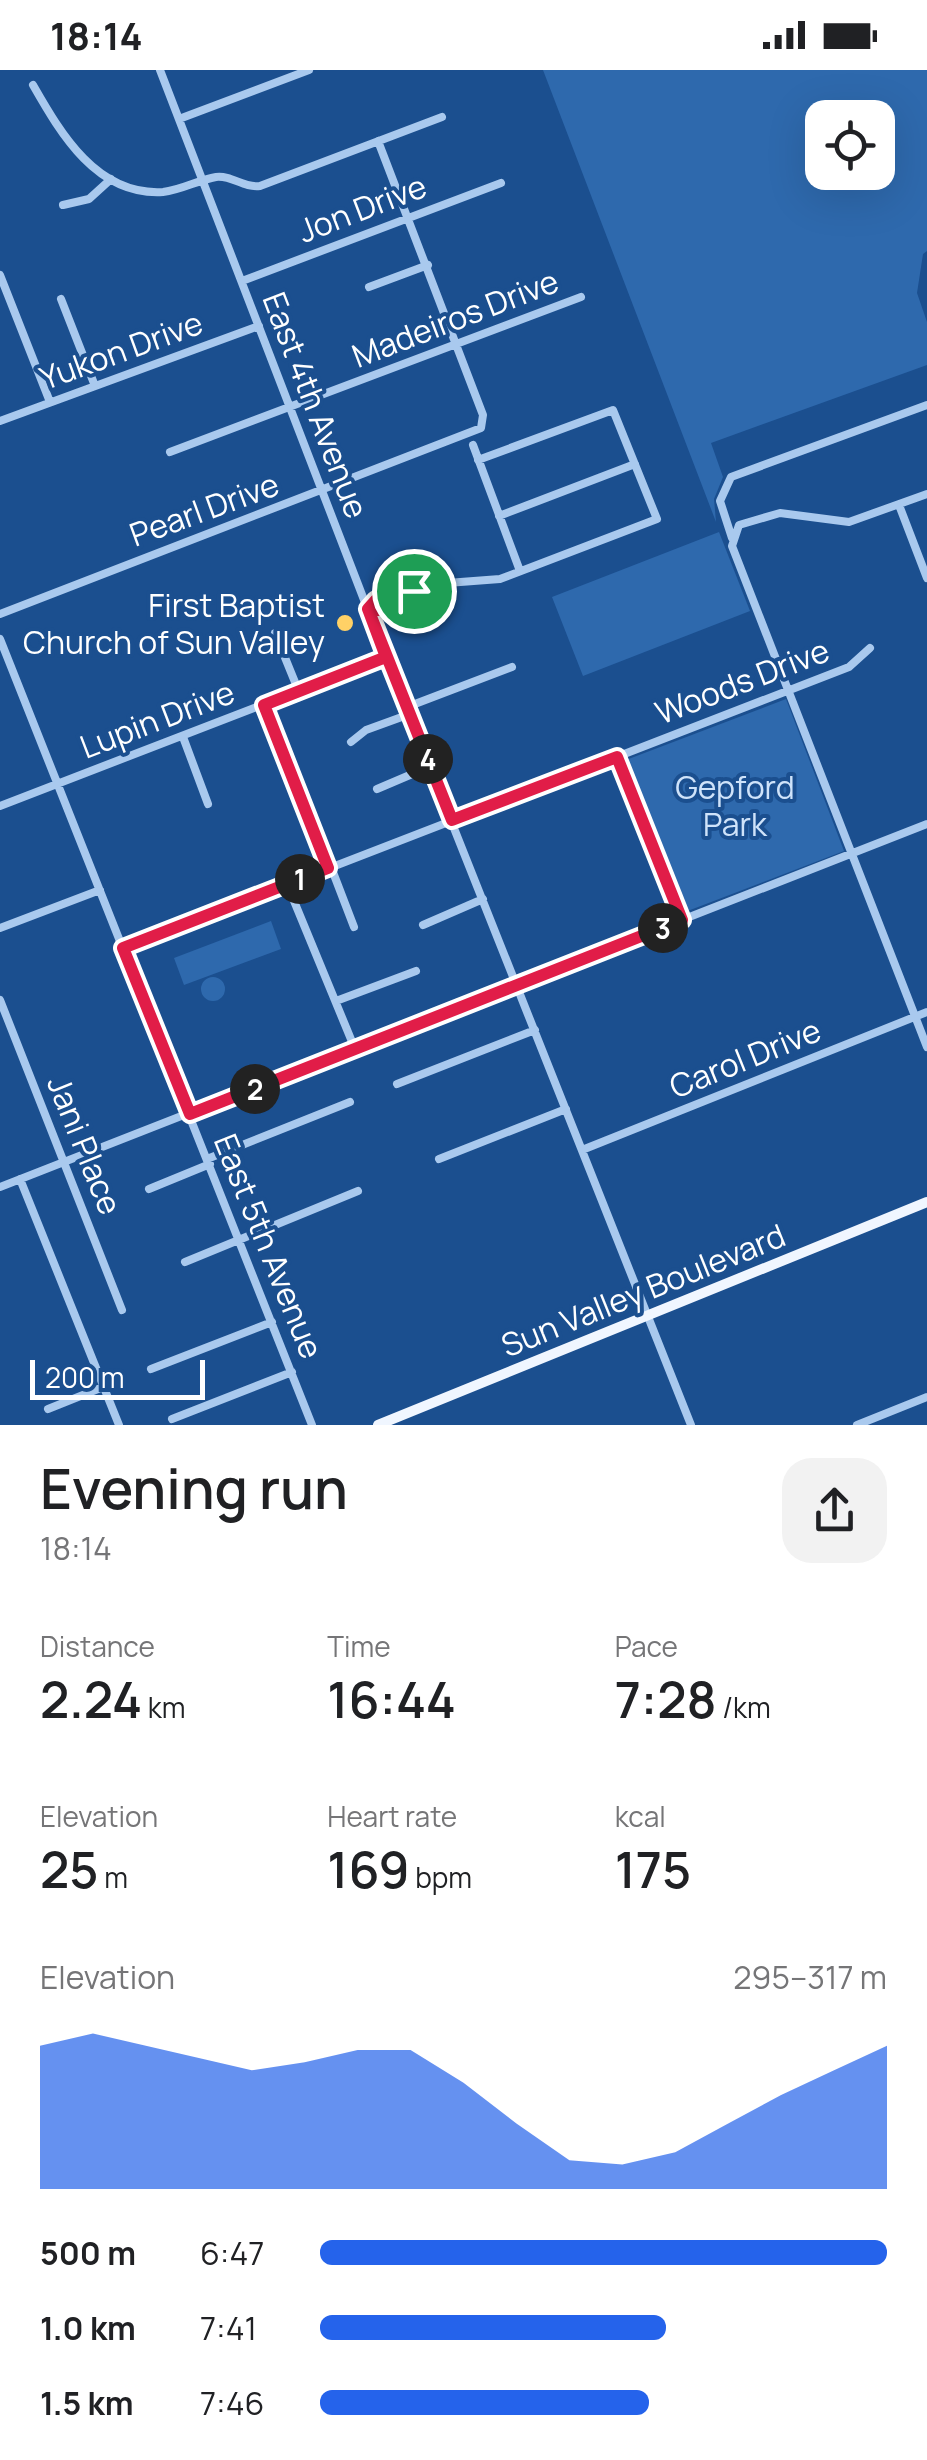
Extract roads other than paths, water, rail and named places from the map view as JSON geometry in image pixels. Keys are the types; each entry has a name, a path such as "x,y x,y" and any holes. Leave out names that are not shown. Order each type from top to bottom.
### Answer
{"main road":[{"name":"Sun Valley Boulevard","path":"378,1425 927,1202"}],"street":[{"name":"East 4th Avenue","path":"160,70 386,657 691,1425"},
{"path":"179,119 309,70"},
{"path":"33,85 64,138 111,179 155,192 221,177 248,187 260,186 442,117"},
{"path":"378,141 456,344"},
{"path":"63,205 89,200 111,179"},
{"name":"Jon Drive","path":"242,280 501,182"},
{"path":"369,286 428,265"},
{"path":"0,274 50,402"},
{"name":"Madeiros Drive","path":"170,452 581,297"},
{"path":"60,299 95,386"},
{"name":"Yukon Drive","path":"0,421 259,326"},
{"name":"Pearl Drive","path":"0,614 481,428 483,415 456,344"},
{"path":"927,405 731,478 720,500 732,541 927,1047"},
{"path":"368,609 380,610 414,591 439,583 493,580 656,519 613,410 478,460"},
{"path":"472,445 520,571"},
{"path":"500,516 635,464"},
{"path":"732,541 742,522 768,514 839,523 927,494"},
{"path":"899,505 927,578"},
{"path":"274,632 299,692"},
{"name":"East 5th Avenue","path":"0,640 312,1425"},
{"name":"Woods Drive","path":"123,948 849,667 870,648"},
{"name":"Lupin Drive","path":"0,806 386,657"},
{"path":"352,742 366,730 512,667"},
{"path":"264,705 354,927"},
{"path":"183,737 208,804"},
{"path":"617,757 682,920"},
{"path":"377,789 430,766"},
{"path":"0,1187 927,824"},
{"path":"287,884 354,1049"},
{"path":"0,928 100,890"},
{"path":"423,925 483,900"},
{"path":"336,1001 416,971"},
{"name":"Jani Place","path":"0,1000 122,1310"},
{"name":"Carol Drive","path":"582,1150 927,1012"},
{"path":"396,1084 535,1030"},
{"path":"149,1189 350,1102"},
{"path":"439,1159 566,1109"},
{"path":"20,1179 118,1425"},
{"path":"185,1262 358,1191"},
{"path":"151,1369 272,1322"},
{"path":"172,1419 292,1372"},
{"path":"48,1409 103,1387"},
{"path":"857,1425 927,1397"}],"place":[{"name":"First Baptist Church of Sun Valley","path":"345,623"}],"park label":[{"name":"Gepford Park","path":"735,806"}]}
